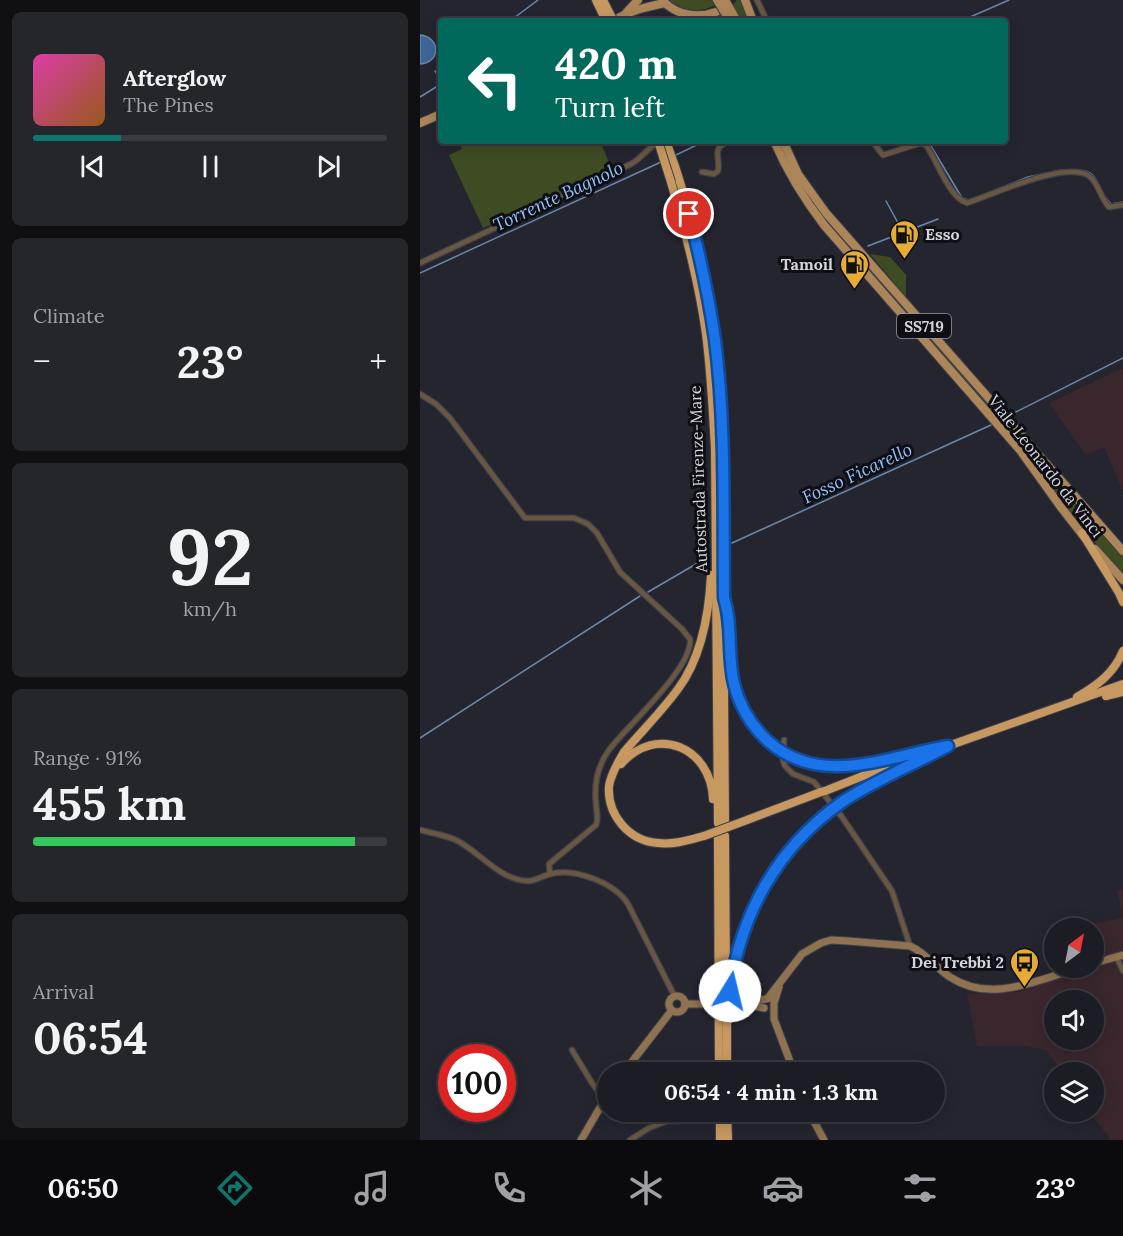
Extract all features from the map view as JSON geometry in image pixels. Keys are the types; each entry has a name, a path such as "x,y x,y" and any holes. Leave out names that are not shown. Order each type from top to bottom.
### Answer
{"highway":[{"path":"596,0 609,18"},
{"path":"603,0 610,18"},
{"name":"Autostrada Firenze-Mare","path":"663,144 702,270 715,342 722,431 724,598 719,823"},
{"name":"Autostrada Firenze-Mare","path":"675,180 706,334 715,449 719,823"},
{"path":"715,534 711,546 708,610 696,655 679,688 624,752 611,779 612,808 621,825 638,838 669,843 704,836 903,760 1123,684"},
{"path":"1082,534 1123,603"},
{"path":"724,598 728,610 729,666 739,699 756,729 784,753 813,764 838,768 948,746"},
{"path":"1062,706 1096,686 1113,670 1123,651"},
{"path":"1062,706 1123,692"},
{"path":"611,779 624,761 636,750 661,743 678,745 691,753 707,773 719,823"},
{"path":"727,1024 735,958 754,903 788,852 809,829 835,808 884,778 948,746"},
{"path":"719,1062 719,838 727,1062"},
{"path":"720,1122 720,1140"},
{"path":"727,1122 728,1140"}],"main road":[{"path":"625,14 638,0"},
{"path":"717,0 728,18"},
{"path":"725,0 735,18"},
{"path":"746,0 752,18"},
{"path":"613,18 663,1 677,11 698,18"},
{"path":"691,15 716,12"},
{"path":"420,123 438,115"},
{"name":"Viale Leonardo da Vinci","path":"776,144 795,182 824,225 1020,450 1082,534 1123,580"},
{"name":"Viale Leonardo da Vinci","path":"784,144 798,174 826,213 1123,551"}],"street":[{"path":"757,0 766,18"},
{"path":"420,263 639,160 646,150 657,144"},
{"path":"702,172 714,174 718,171 717,152 722,144"},
{"path":"875,144 884,155 918,144"},
{"path":"924,144 960,201 967,203 1026,180 1078,172 1092,178 1109,207 1123,206"},
{"path":"420,394 436,404 450,418 525,518 574,518 588,524 597,533 620,572 690,639 688,651 671,680 616,742 603,761 596,780 598,817 596,825 549,864 550,874"},
{"path":"784,740 783,761 785,766 793,774 814,782 842,817 892,891 910,946"},
{"path":"420,830 455,840 510,877 528,881 550,874 571,873 605,883 623,896 675,997"},
{"path":"768,1004 802,954 821,943 839,941 910,946 922,952 945,974 956,981 986,990 1004,990 1046,978"},
{"path":"1104,960 1120,955 1123,970"},
{"path":"672,1010 669,1004 675,997 681,998 685,1004"},
{"path":"685,1004 768,1004"},
{"path":"672,1010 681,1011 685,1004"},
{"path":"768,1004 790,1062"},
{"path":"632,1062 672,1010"},
{"path":"572,1050 597,1088"},
{"path":"581,1140 597,1112"},
{"path":"630,1140 665,1122"},
{"path":"814,1122 824,1140"}],"shaded area":[{"path":"1123,368 1122,489 1104,447 1086,455 1049,403"},
{"path":"1123,889 1123,918 1117,891"},
{"path":"1123,918 1123,955 1108,959 1104,922"},
{"path":"1121,958 1123,962 1123,1140 1111,1140 1098,1122 1104,1122 1104,1062 1055,1062 1046,1050 1104,1050 1104,990 1044,990 1044,1050 1025,1046 977,1046 967,994 1019,992 1061,978 1104,978 1104,964"}],"green space":[{"path":"669,0 724,0 703,9 689,10"},
{"path":"737,0 742,0 749,18 713,18 728,10"},
{"path":"460,144 601,144 612,170 483,228 449,155 462,149"},
{"path":"840,235 1123,556 1123,576 1066,508 1021,445 839,237"},
{"path":"870,254 890,257 906,275 906,297"}],"water":[{"path":"420,35 432,40 436,50 432,59 420,64"}],"waterway":[{"path":"514,18 538,0"},
{"name":"Torrente Bagnolo","path":"968,18 1009,0"},
{"path":"435,71 438,76"},
{"path":"420,97 438,86"},
{"name":"Torrente Bagnolo","path":"676,155 699,144"},
{"path":"931,146 962,198 968,200 980,196"},
{"name":"Torrente Bagnolo","path":"420,273 661,162"},
{"path":"995,190 1028,177 1062,170"},
{"path":"1067,170 1087,172 1096,179 1111,204 1123,202"},
{"path":"886,201 903,232"},
{"path":"868,246 938,219"},
{"name":"Fosso Ficarello","path":"1010,415 1123,358"},
{"name":"Fosso Ficarello","path":"732,543 991,425"},
{"name":"Fosso Ficarello","path":"648,592 708,557"},
{"name":"Fosso Ficarello","path":"420,738 640,596"}],"place":[{"name":"Esso","path":"904,260"},
{"name":"Tamoil","path":"854,290"},
{"name":"Dei Trebbi 2","path":"1025,988"}],"route":[{"path":"689,214 707,290 715,342 722,431 724,598 728,610 729,666 742,707 751,723 776,748 803,762 823,766 838,768 862,765 948,746 857,793 820,819 797,841 774,870 754,903 735,958 730,991"}]}
